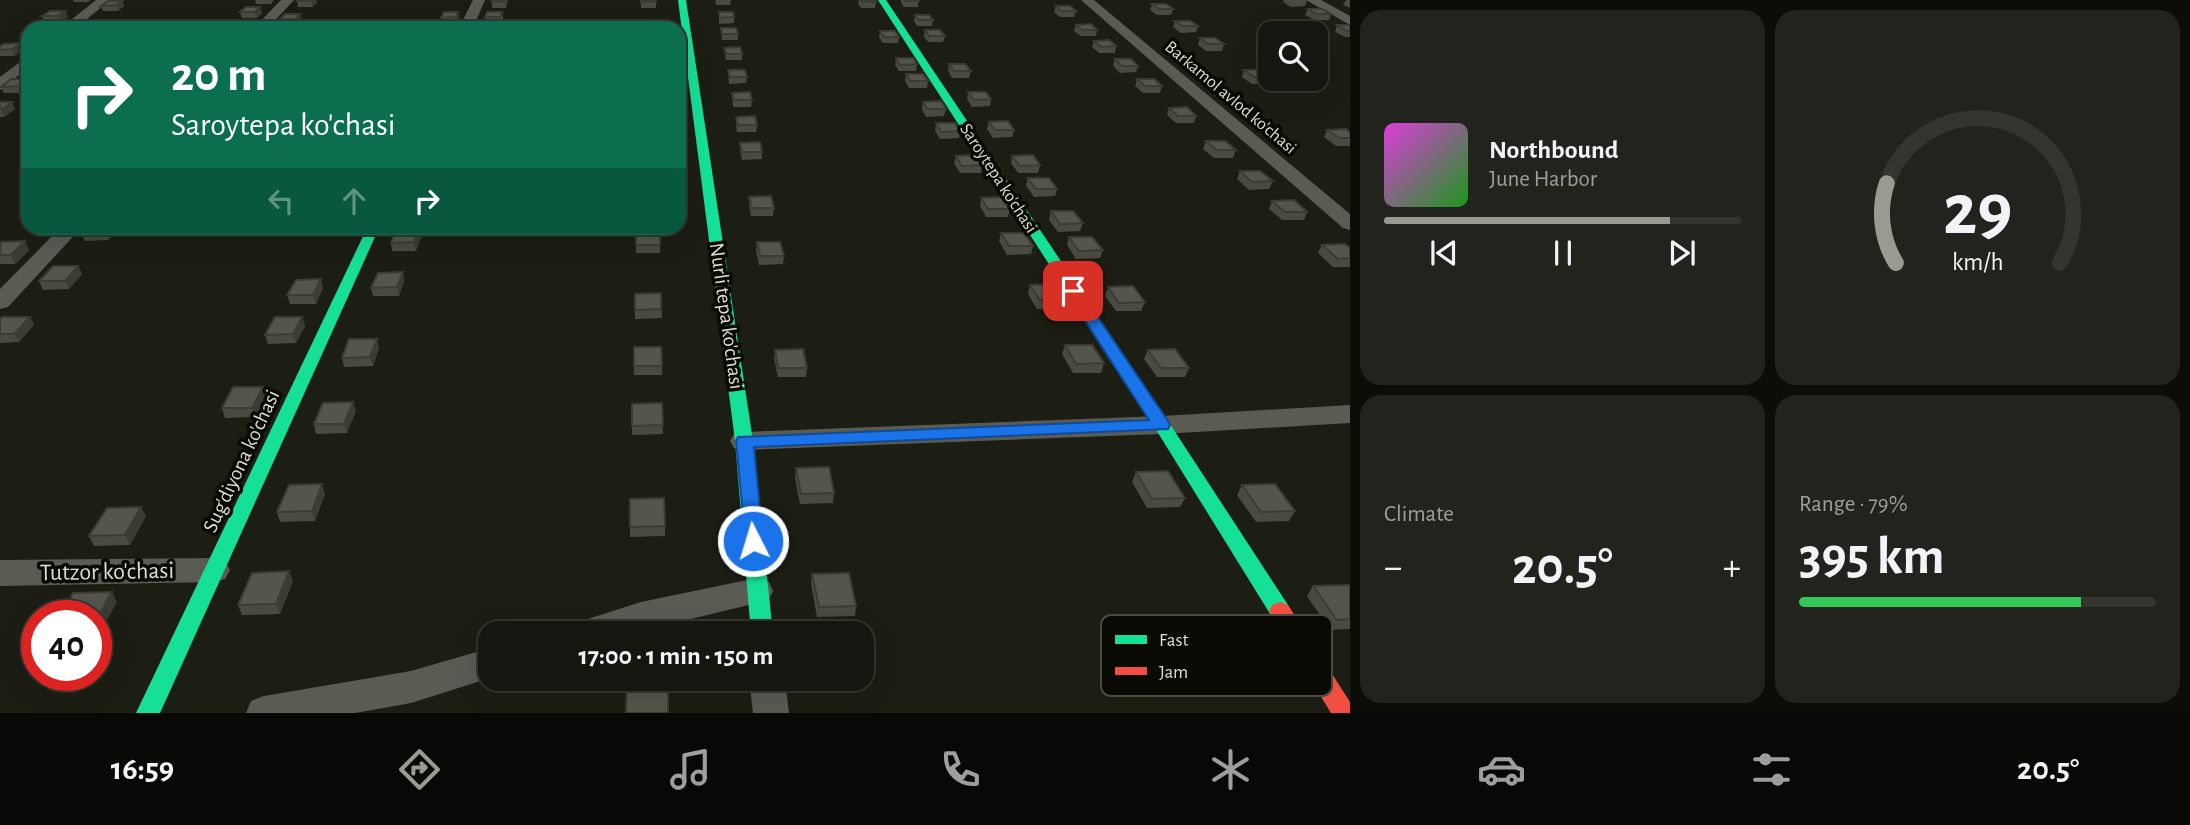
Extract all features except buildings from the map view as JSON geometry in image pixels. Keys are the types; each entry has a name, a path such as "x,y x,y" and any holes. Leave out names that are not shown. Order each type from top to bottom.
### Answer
{"street":[{"path":"77,21 104,0"},
{"path":"268,21 288,0"},
{"path":"469,21 479,0"},
{"name":"Nurli tepa ko'chasi","path":"682,0 685,21"},
{"name":"Saroytepa ko'chasi","path":"882,0 1162,425 1281,615"},
{"name":"Barkamol avlod ko'chasi","path":"1087,0 1350,223"},
{"path":"1312,0 1350,21"},
{"name":"Nurli tepa ko'chasi","path":"686,28 744,441 760,621"},
{"path":"0,85 21,66"},
{"path":"0,302 64,235"},
{"name":"Sug'diyona ko'chasi","path":"148,713 370,235"},
{"path":"744,441 1162,425 1350,414"},
{"name":"Tutzor ko'chasi","path":"0,573 214,570"},
{"path":"623,621 757,591"},
{"path":"264,713 411,687 478,667"},
{"path":"768,691 771,713"},
{"name":"Saroytepa ko'chasi","path":"1332,695 1343,713"}],"traffic: fast":[{"path":"682,0 685,21"},
{"path":"882,0 1162,425 1280,611"},
{"path":"686,28 744,441 761,621"},
{"path":"148,713 370,235"}],"traffic: jam":[{"path":"1280,611 1283,615"},
{"path":"1332,694 1344,713"}],"route":[{"path":"753,541 744,441 1162,425 1073,291"}]}
